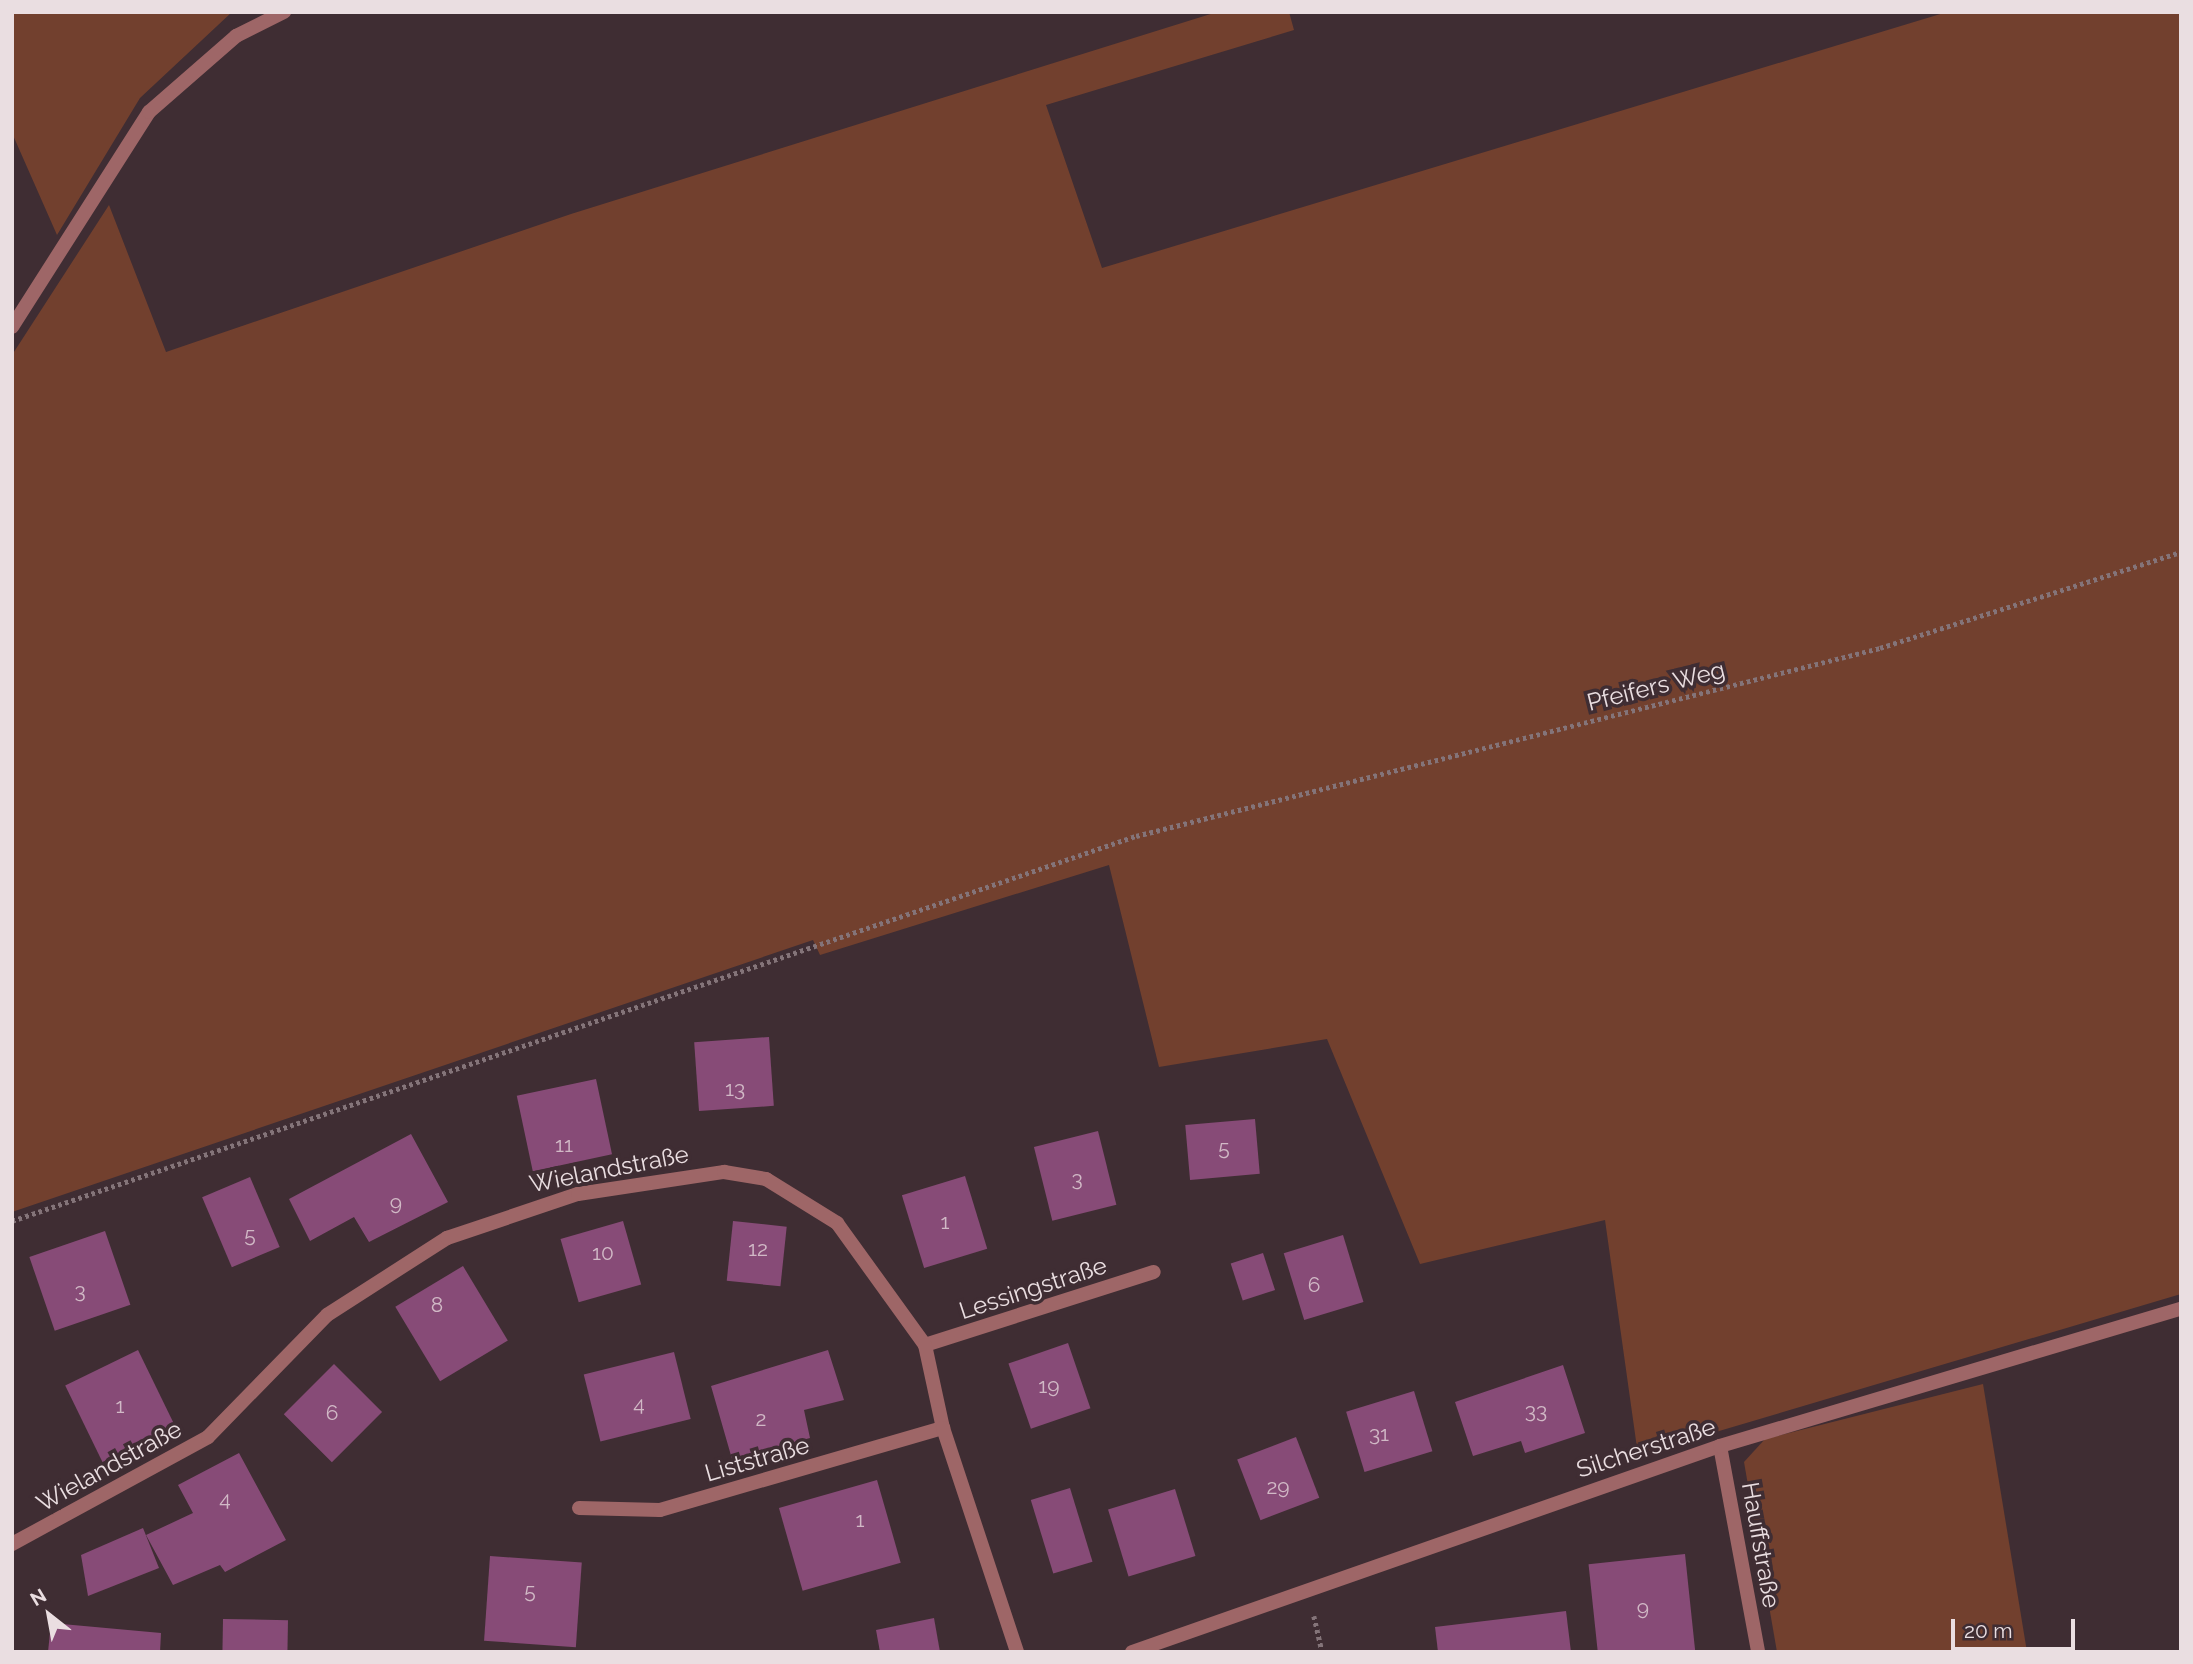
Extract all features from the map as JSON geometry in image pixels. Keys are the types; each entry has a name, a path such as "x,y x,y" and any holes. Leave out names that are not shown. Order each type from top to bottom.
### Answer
{"street":[{"path":"12,327 149,112 236,36 284,12"},
{"name":"Wielandstraße","path":"12,1545 208,1437 297,1341 351,1296 447,1238 578,1194 674,1175 724,1172 766,1179 837,1223 925,1345 943,1428 1017,1652"},
{"name":"Lessingstraße","path":"925,1345 1154,1272"},
{"name":"Silcherstraße","path":"1132,1652 1720,1446 2181,1309"},
{"name":"Liststraße","path":"579,1508 660,1510 943,1428"},
{"name":"Hauffstraße","path":"1720,1446 1758,1652"}],"path":[{"name":"Pfeifers Weg","path":"12,1221 1136,836 1880,648 2181,552"}],"shaded area":[{"path":"12,12 232,12 140,98 57,235 12,133"},
{"path":"1217,12 1289,12 1294,30 1046,105 1102,268 1947,12 2181,12 2181,1294 1638,1455 1605,1220 1420,1264 1327,1039 1159,1067 1109,865 820,955 813,940 12,1212 12,355 109,205 166,352 571,214"},
{"path":"1983,1384 2027,1652 1777,1652 1744,1462 1765,1439"}],"building":[{"path":"769,1037 774,1106 699,1111 694,1042"},
{"path":"596,1079 612,1154 533,1171 517,1096"},
{"path":"1255,1119 1260,1174 1190,1180 1185,1125"},
{"path":"1098,1131 1116,1205 1052,1221 1034,1147"},
{"path":"411,1134 448,1202 369,1242 354,1217 310,1241 289,1199"},
{"path":"965,1176 987,1249 924,1268 902,1195"},
{"path":"250,1177 280,1247 232,1267 202,1197"},
{"path":"623,1221 641,1284 579,1302 561,1239"},
{"path":"733,1221 787,1227 780,1286 727,1281"},
{"path":"105,1231 130,1305 55,1331 29,1257"},
{"path":"1343,1235 1363,1302 1304,1320 1284,1253"},
{"path":"1263,1253 1275,1290 1243,1301 1231,1264"},
{"path":"463,1266 508,1341 440,1381 395,1307"},
{"path":"1068,1343 1090,1408 1031,1429 1008,1364"},
{"path":"138,1350 175,1426 102,1462 65,1386"},
{"path":"828,1350 844,1400 804,1410 810,1438 732,1459 711,1386"},
{"path":"674,1352 691,1419 600,1441 584,1374"},
{"path":"334,1364 382,1412 332,1462 284,1414"},
{"path":"1563,1365 1585,1433 1525,1453 1521,1441 1473,1456 1455,1402"},
{"path":"1414,1391 1432,1451 1365,1472 1346,1412"},
{"path":"1296,1437 1319,1498 1260,1520 1237,1460"},
{"path":"239,1453 286,1540 225,1572 220,1565 173,1585 146,1535 193,1513 178,1485"},
{"path":"877,1480 901,1563 803,1591 779,1508"},
{"path":"1070,1488 1093,1562 1053,1574 1031,1500"},
{"path":"1175,1489 1195,1556 1129,1576 1108,1509"},
{"path":"143,1528 159,1568 88,1596 81,1555"},
{"path":"1685,1554 1695,1651 1598,1652 1589,1564"},
{"path":"490,1556 582,1562 576,1647 484,1641"},
{"path":"1566,1611 1571,1652 1438,1652 1435,1627"},
{"path":"934,1618 940,1652 880,1652 876,1630"},
{"path":"223,1619 288,1620 287,1652 222,1652"},
{"path":"51,1623 161,1633 160,1652 48,1652"}]}
